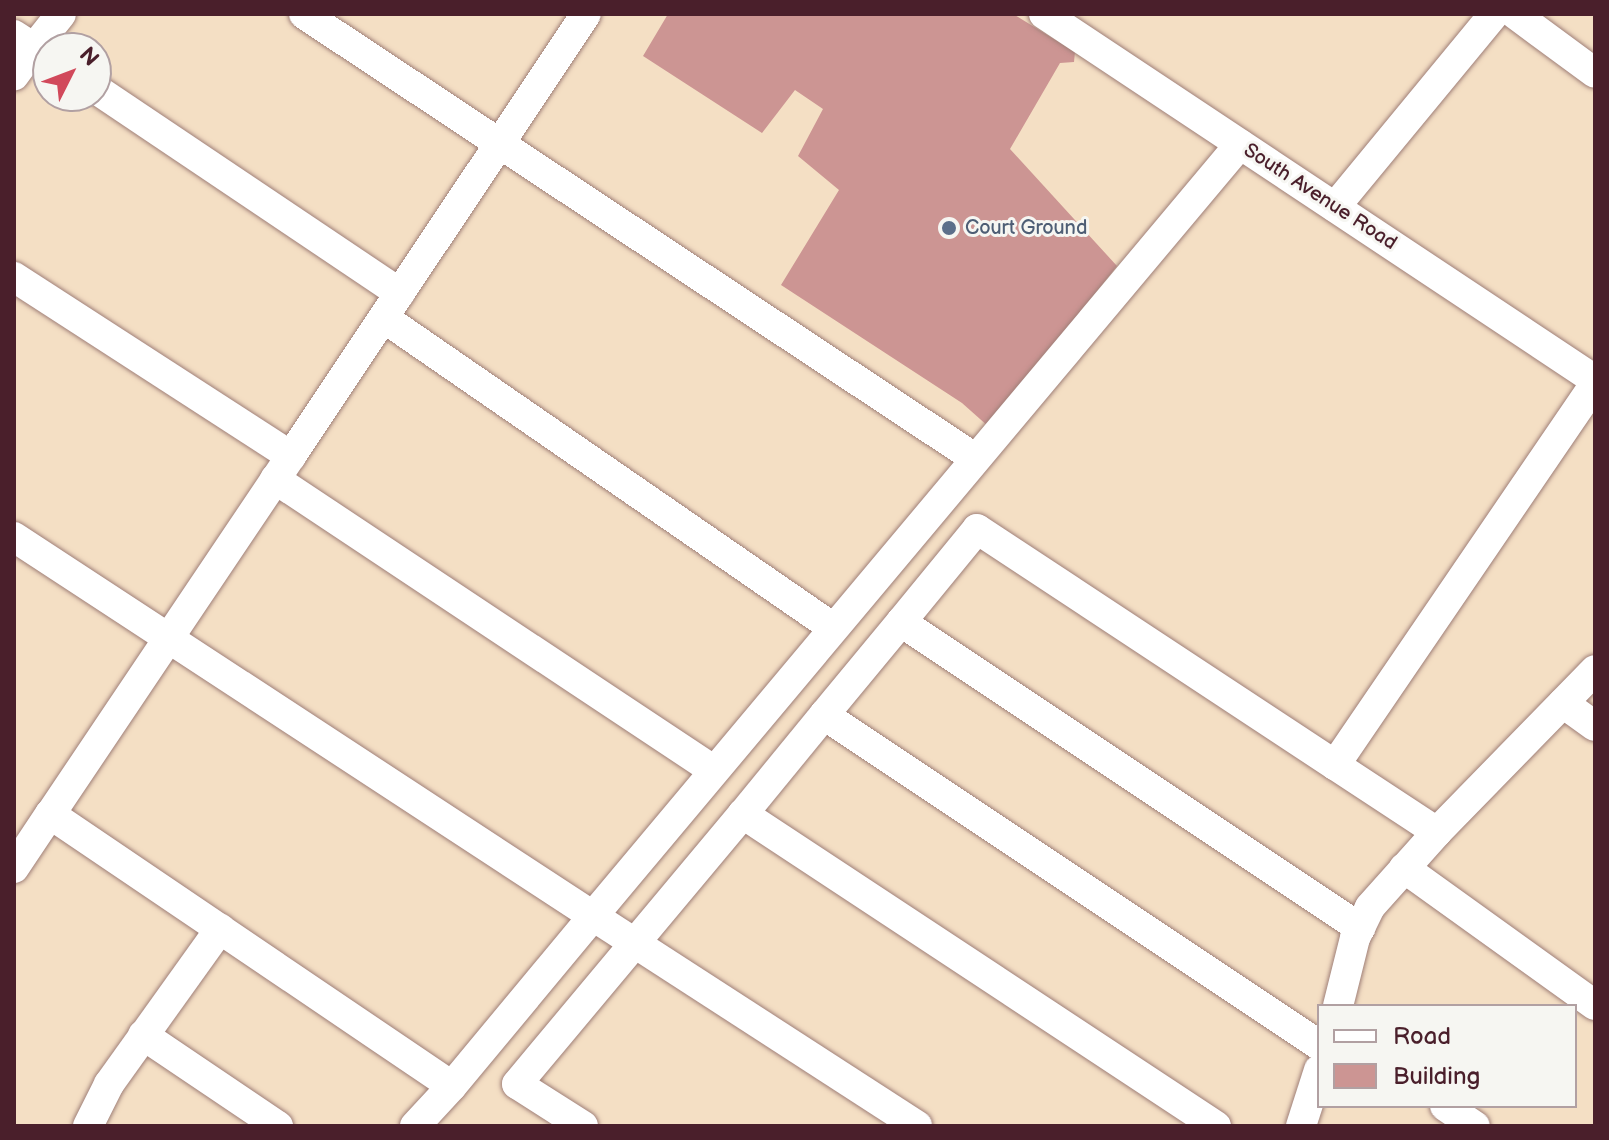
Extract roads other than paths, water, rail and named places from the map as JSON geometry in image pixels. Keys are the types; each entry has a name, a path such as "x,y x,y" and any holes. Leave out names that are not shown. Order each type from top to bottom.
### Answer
{"street":[{"path":"45,32 61,14"},
{"path":"304,14 973,457"},
{"path":"14,868 586,14"},
{"name":"South Avenue Road","path":"1044,14 1595,382"},
{"path":"1335,207 1494,14"},
{"path":"1515,14 1595,73"},
{"path":"14,76 32,47"},
{"path":"112,101 832,627"},
{"path":"415,1126 452,1086 939,502 973,457 1240,144"},
{"path":"14,277 713,770"},
{"path":"1335,765 1595,382"},
{"path":"939,502 1437,832"},
{"path":"583,1126 517,1084 977,529"},
{"path":"14,537 167,640 917,1126"},
{"path":"901,622 1360,928"},
{"path":"1339,1004 1360,928 1370,907 1437,832 1595,670"},
{"path":"1563,703 1595,726"},
{"path":"824,715 1317,1044"},
{"path":"50,814 452,1086"},
{"path":"743,814 1216,1126"},
{"path":"1404,868 1595,1005"},
{"path":"88,1126 143,1035 220,929"},
{"path":"143,1035 278,1126"},
{"path":"1301,1126 1317,1076"},
{"path":"1448,1108 1475,1126"}],"place":[{"name":"Court Ground","path":"949,228"}]}
